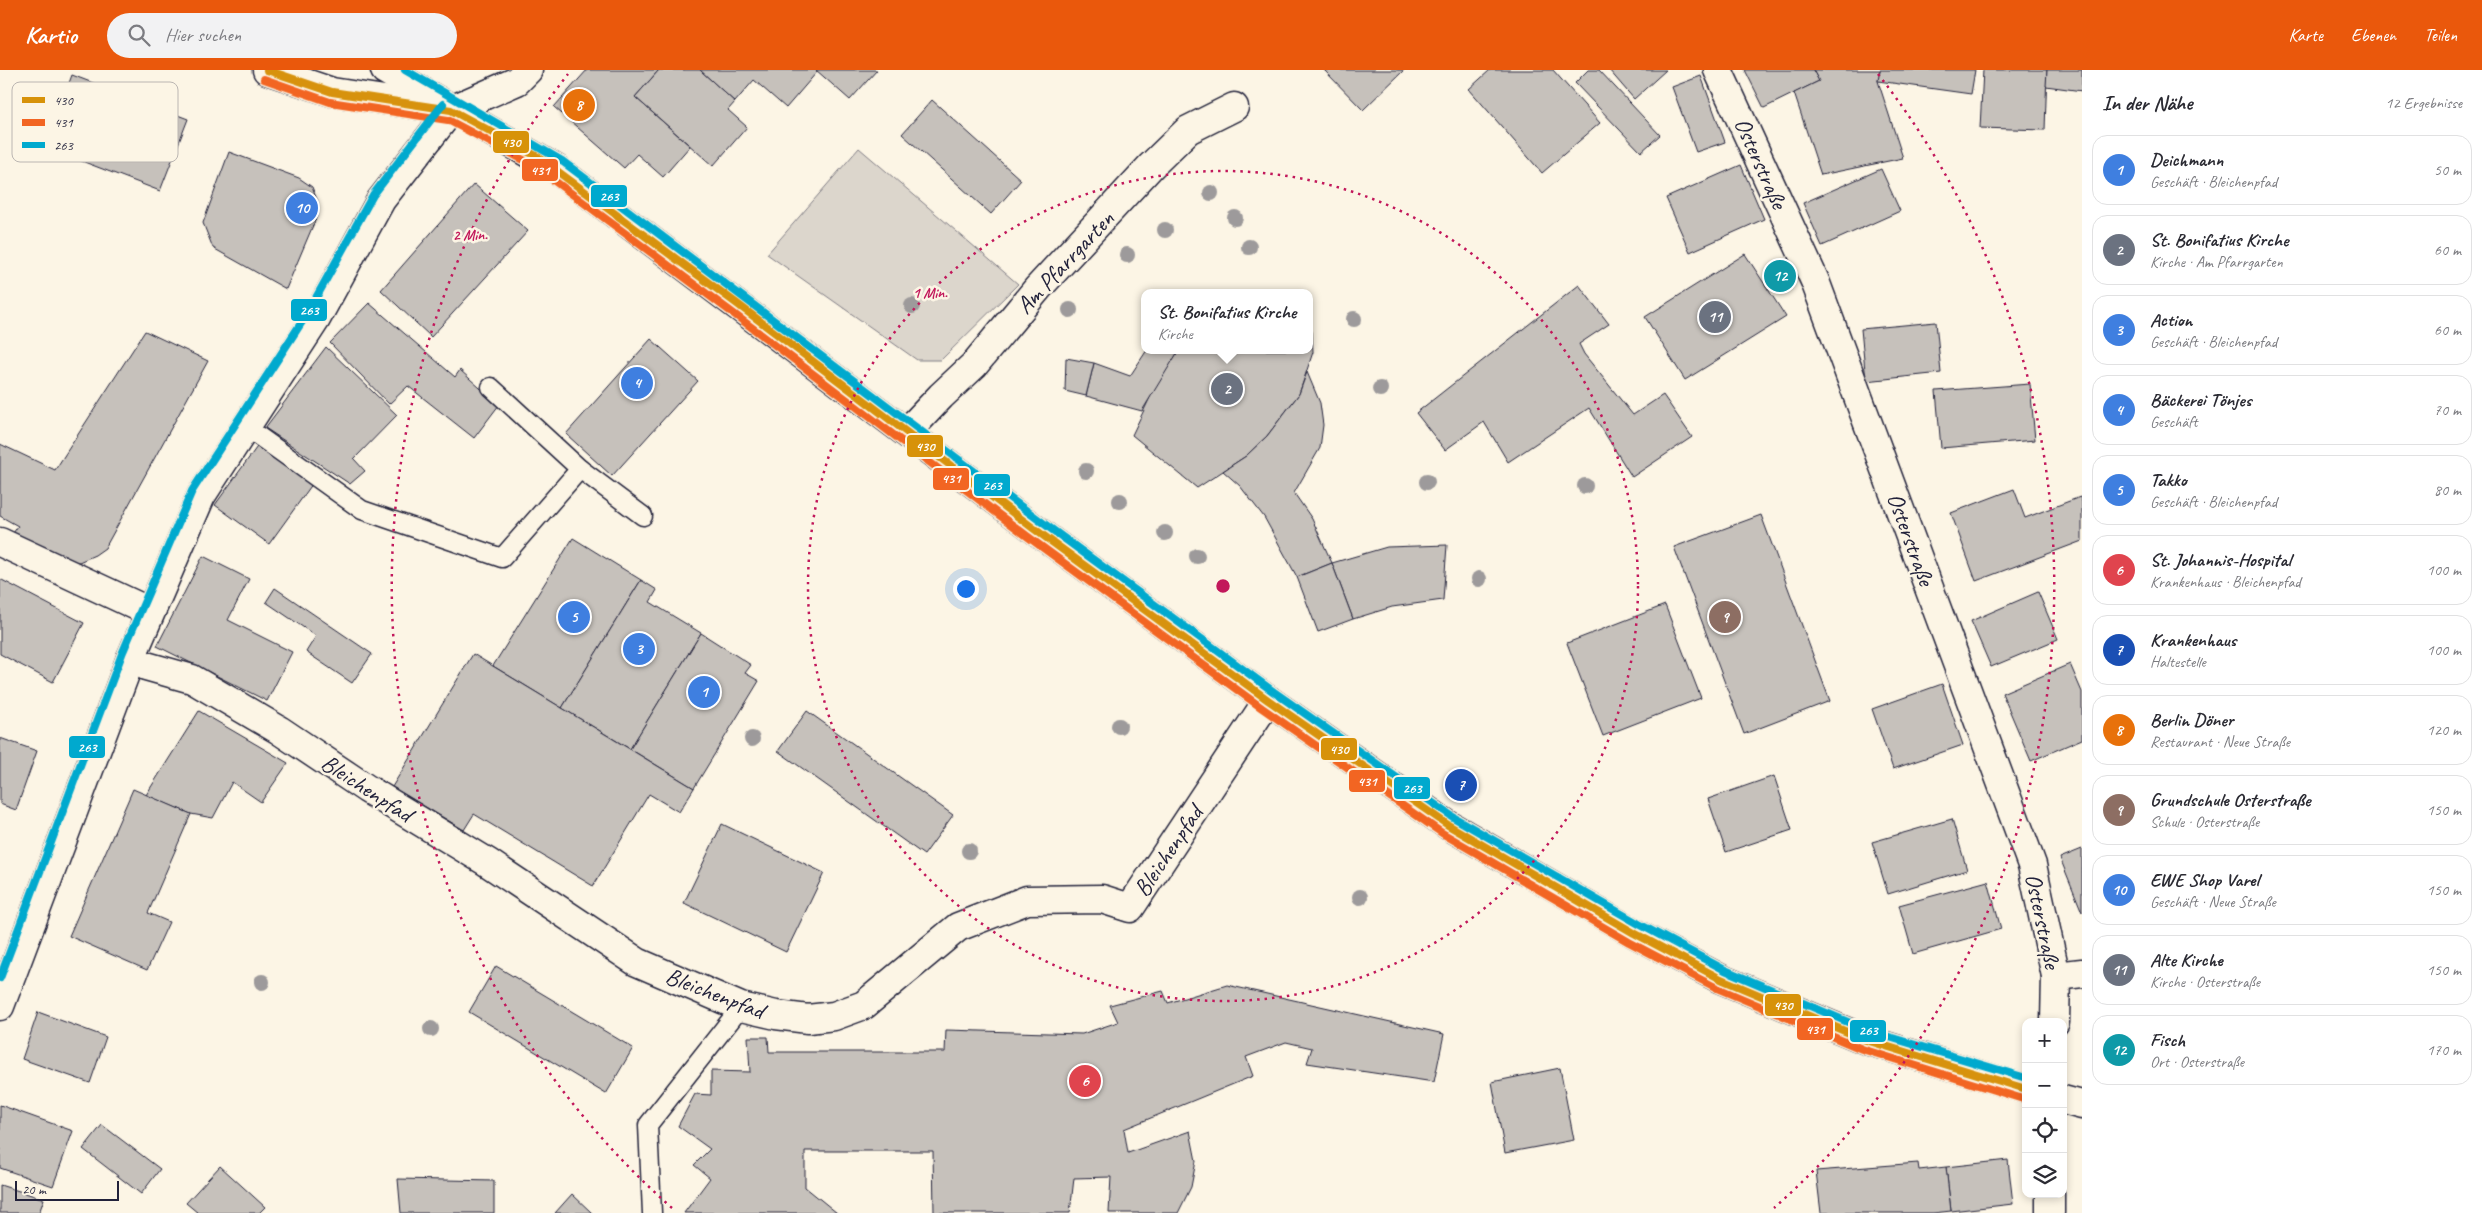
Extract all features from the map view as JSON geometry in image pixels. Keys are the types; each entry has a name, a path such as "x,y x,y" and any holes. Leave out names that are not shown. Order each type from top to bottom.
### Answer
{"main road":[{"path":"267,70 332,92 451,110"},
{"path":"385,70 451,110 556,169 908,432 1032,528 1268,700 1448,825 1634,933 1721,979 1866,1040 2022,1088"},
{"path":"0,1006 131,658 201,496 316,319 381,200 451,110 517,81 528,70"},
{"name":"Osterstraße","path":"1718,70 1815,281 2032,865 2069,975 2056,1018"},
{"name":"Am Pfarrgarten","path":"908,432 974,364 1038,288 1188,130 1234,107"},
{"path":"0,542 150,612"},
{"name":"Bleichenpfad","path":"131,658 146,666 192,679 279,730 367,789 487,862 637,962 741,1007 776,1015 808,1019 834,1016 864,1006 958,928 1027,900 1102,899 1130,908 1268,700"},
{"path":"2067,1101 2082,1105"},
{"path":"2050,1198 2050,1213"}],"lane":[{"path":"491,386 580,469 642,516"},
{"path":"246,427 362,510 502,558 580,469"},
{"path":"652,1213 648,1125 741,1007"}],"shaded area":[{"path":"859,148 1018,284 941,360 917,360 767,254"}],"building":[{"path":"587,70 659,70 635,97 690,146 663,177 637,154 624,168 554,107"},
{"path":"659,70 700,70 735,102 728,110 747,127 713,166 635,97"},
{"path":"700,70 816,70 817,72 786,108 754,80 735,102"},
{"path":"816,70 877,70 850,100"},
{"path":"1324,70 1404,70 1363,110"},
{"path":"1490,70 1553,70 1600,123 1542,173 1469,89"},
{"path":"1588,70 1599,70 1660,135 1641,152 1575,83"},
{"path":"1609,70 1666,70 1634,99"},
{"path":"1745,70 1813,70 1819,81 1764,108"},
{"path":"1813,70 1880,70 1878,81 1903,158 1821,175 1794,93 1819,81"},
{"path":"1880,70 1975,70 1971,94 1878,81"},
{"path":"1983,70 2047,70 2045,130 1980,128"},
{"path":"2047,70 2082,70 2082,91 2046,86"},
{"path":"72,75 90,82 69,82"},
{"path":"1701,76 1725,142 1696,152 1672,87"},
{"path":"932,100 1021,180 991,214 902,134"},
{"path":"178,115 188,119 178,145"},
{"path":"229,152 299,178 312,187 317,200 317,216 286,289 213,248 203,223"},
{"path":"84,162 171,162 160,191"},
{"path":"1741,165 1764,219 1690,252 1666,198"},
{"path":"1881,169 1900,211 1822,246 1803,203"},
{"path":"474,184 528,231 431,337 381,290"},
{"path":"1745,254 1786,317 1685,380 1645,317"},
{"path":"1579,285 1609,324 1579,344 1584,354 1633,415 1663,395 1692,437 1632,477 1589,408 1508,462 1484,422 1445,450 1416,413"},
{"path":"369,303 455,377 460,370 499,405 474,438 408,386 389,404 330,343"},
{"path":"1936,322 1941,373 1866,381 1861,329"},
{"path":"145,331 208,361 105,548 79,562 60,562 11,536 18,526 0,516 0,444 55,470"},
{"path":"651,339 698,381 612,476 566,434"},
{"path":"326,347 397,415 354,459 365,471 350,484 265,428"},
{"path":"1144,354 1177,354 1142,411 1086,396 1094,363 1130,376"},
{"path":"1176,354 1312,354 1299,394 1267,436 1246,456 1197,488 1132,435 1156,385"},
{"path":"1066,358 1094,363 1086,396 1065,391"},
{"path":"1307,372 1320,403 1323,425 1320,448 1294,493 1312,519 1332,563 1297,577 1264,517 1240,486 1223,471 1246,456 1267,436 1299,394"},
{"path":"2030,384 2035,440 1941,448 1936,391"},
{"path":"259,444 313,483 269,544 215,505"},
{"path":"2014,489 2025,518 2080,497 2082,502 2082,541 1976,581 1951,513"},
{"path":"1761,515 1830,701 1744,734 1674,547"},
{"path":"573,538 641,580 562,708 493,666"},
{"path":"1447,545 1443,600 1392,607 1353,619 1332,563 1387,547"},
{"path":"203,556 249,579 228,620 292,652 267,701 157,646"},
{"path":"1332,563 1353,619 1318,632 1297,577"},
{"path":"0,579 84,623 53,682 0,654"},
{"path":"641,580 657,590 650,602 701,633 630,749 562,708"},
{"path":"275,588 372,654 352,683 306,652 316,636 266,602"},
{"path":"2038,592 2058,639 1991,667 1971,621"},
{"path":"1665,605 1701,698 1603,736 1567,643"},
{"path":"701,633 751,665 745,673 759,681 694,788 630,749"},
{"path":"473,654 694,788 679,812 649,794 593,886 474,814 464,830 392,787"},
{"path":"2070,664 2082,692 2082,739 2031,761 2002,693"},
{"path":"1942,684 1963,745 1893,769 1872,709"},
{"path":"199,711 288,763 261,802 232,782 213,818 191,814 146,795"},
{"path":"807,711 953,815 924,855 778,751"},
{"path":"0,738 37,751 16,810 0,804"},
{"path":"1774,776 1792,830 1726,852 1708,799"},
{"path":"133,789 191,814 148,913 169,922 147,970 69,936"},
{"path":"1952,819 1967,870 1888,894 1872,842"},
{"path":"722,824 824,873 786,952 684,903"},
{"path":"2082,849 2082,912 2060,858"},
{"path":"1988,881 2001,929 1913,954 1899,905"},
{"path":"496,966 633,1048 606,1094 469,1012"},
{"path":"1227,985 1444,1034 1434,1082 1307,1063 1312,1048 1286,1042 1246,1057 1253,1076 1124,1129 1128,1153 1190,1131 1196,1161 1191,1187 1178,1213 1109,1213 1111,1177 1074,1178 1070,1213 934,1213 933,1151 805,1151 805,1187 837,1213 684,1213 710,1178 694,1165 710,1149 678,1126 695,1094 711,1095 711,1071 750,1072 748,1037 768,1037 769,1052 945,1052 946,1030 1082,1034 1118,1022 1110,1005 1163,991 1168,1003"},
{"path":"38,1012 106,1037 90,1083 22,1059"},
{"path":"1560,1068 1574,1140 1505,1153 1492,1082"},
{"path":"0,1105 73,1131 53,1186 0,1168"},
{"path":"102,1125 160,1169 141,1194 83,1149"},
{"path":"2008,1160 2013,1204 1951,1211 1946,1167"},
{"path":"1918,1163 1919,1170 1946,1167 1951,1211 1933,1213 1821,1213 1816,1171"},
{"path":"220,1166 265,1207 259,1213 198,1213 186,1203"},
{"path":"398,1179 494,1181 494,1213 401,1213"},
{"path":"0,1185 44,1199 39,1213 0,1213"},
{"path":"572,1194 592,1213 555,1213"}],"transit line":[{"name":"430","path":"267,70 332,92 451,110 538,157 736,303 1033,528 1268,700 1448,825 1634,933 1721,979 1866,1040 2022,1088"},
{"name":"263","path":"405,70 562,161 1039,520 1274,692 1453,817 1639,924 1725,970 1869,1031 2022,1077"},
{"name":"431","path":"264,79 330,102 448,120 533,165 730,311 1027,536 1262,708 1442,833 1629,942 1717,988 1862,1049 2022,1099"},
{"name":"263","path":"0,978 122,654 192,491 307,314 373,195 443,104"}],"place":[{"name":"Berlin Döner","path":"579,105"},
{"name":"EWE Shop Varel","path":"302,208"},
{"name":"Fisch","path":"1780,276"},
{"name":"Alte Kirche","path":"1715,317"},
{"name":"Bäckerei Tönjes","path":"637,383"},
{"name":"St. Bonifatius Kirche","path":"1227,389"},
{"name":"Takko","path":"574,617"},
{"name":"Grundschule Osterstraße","path":"1725,617"},
{"name":"Action","path":"639,649"},
{"name":"Deichmann","path":"704,692"},
{"name":"Krankenhaus","path":"1461,785"},
{"name":"St. Johannis-Hospital","path":"1085,1081"}]}
